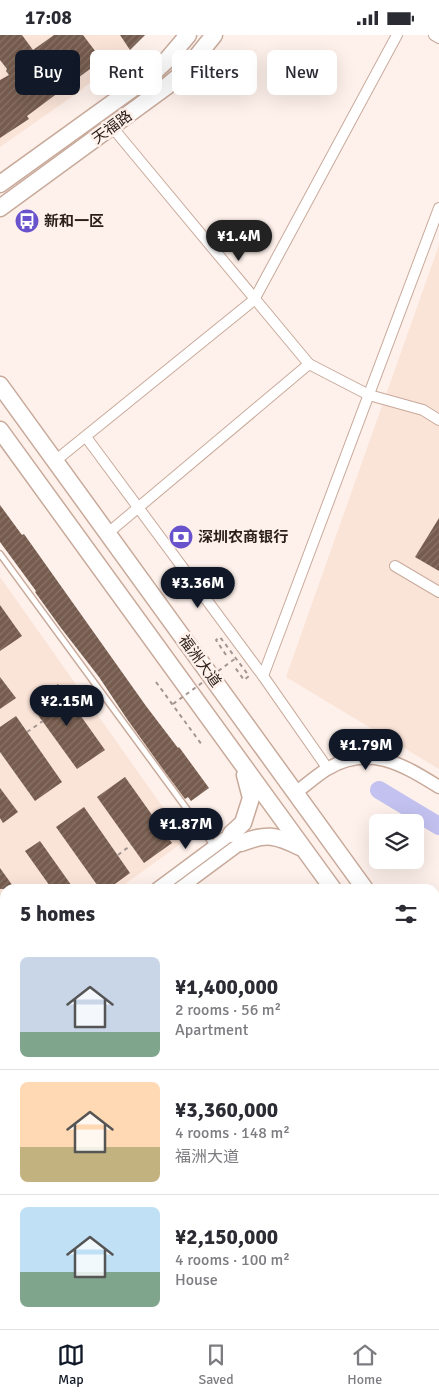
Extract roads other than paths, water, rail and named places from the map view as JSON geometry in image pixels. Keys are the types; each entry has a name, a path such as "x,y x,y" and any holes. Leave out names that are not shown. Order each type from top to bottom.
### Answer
{"main road":[{"name":"天福路","path":"0,184 150,77 188,35"},
{"name":"天福路","path":"0,208 167,86 186,70 214,35"},
{"name":"福洲大道","path":"0,385 361,884"},
{"name":"福洲大道","path":"0,430 328,884"},
{"path":"243,765 251,798 236,839 256,837 281,838 303,849"}],"street":[{"path":"55,461 254,300 397,35"},
{"path":"434,35 439,38"},
{"path":"112,127 309,365 369,395 423,410 439,420"},
{"path":"263,676 439,208"},
{"path":"108,533 309,365"},
{"path":"86,437 263,676 328,769"},
{"path":"395,565 439,592"},
{"path":"295,793 328,769 352,759 370,757 393,762 439,787"},
{"path":"164,884 214,846 236,839"},
{"path":"185,884 236,839"}],"lane":[{"path":"0,554 214,846"}],"waterway":[{"path":"379,790 439,826"}],"place":[{"name":"新和一区","path":"27,221"},
{"name":"深圳农商银行","path":"181,537"}]}
